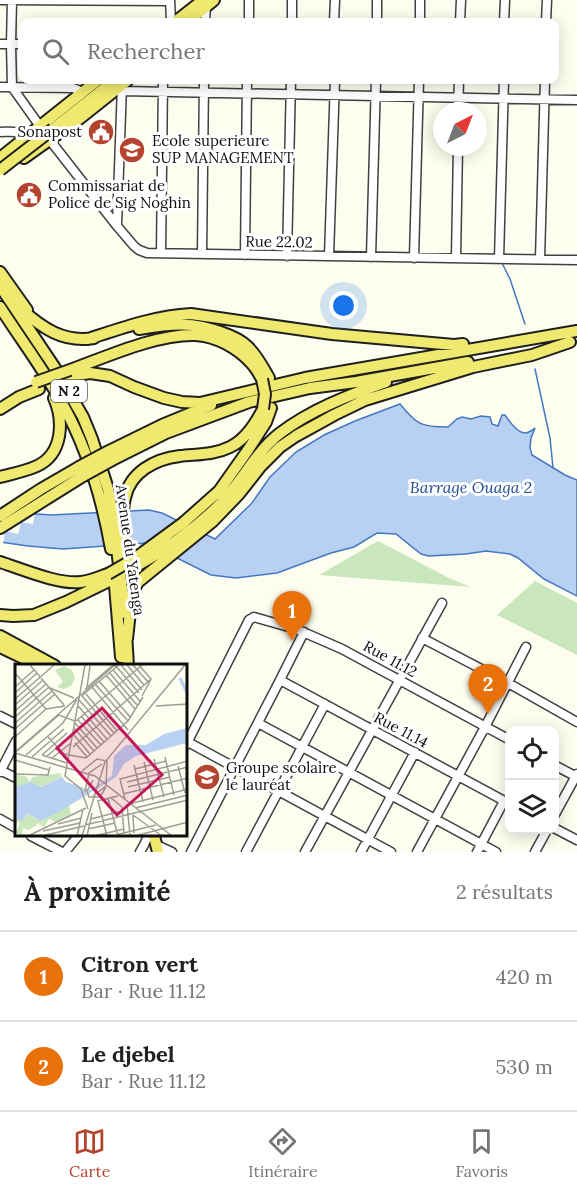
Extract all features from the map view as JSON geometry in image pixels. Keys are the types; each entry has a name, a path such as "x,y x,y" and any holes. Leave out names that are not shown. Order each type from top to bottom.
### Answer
{"main road":[{"path":"184,18 208,2"},
{"path":"0,158 93,84"},
{"path":"0,164 103,84"},
{"path":"0,176 79,119 122,84"},
{"path":"0,170 122,84"},
{"path":"0,272 36,322"},
{"path":"0,285 18,306 36,322 55,334 88,339 175,324 195,324 236,338 248,347 260,361 266,379 266,422 193,527"},
{"name":"Avenue du Yatenga","path":"0,285 56,368 83,417 100,461 113,509 124,598 128,664"},
{"name":"Avenue du Yatenga","path":"1,311 62,403 76,429 99,492 113,509"},
{"path":"88,339 140,322 172,315 191,314 332,334 454,345 534,334 574,337"},
{"path":"0,400 158,340 196,335 218,340 237,350 266,379"},
{"path":"111,455 249,402 310,388 419,371 574,337"},
{"path":"71,373 110,375 164,398 200,403 305,378 574,337"},
{"path":"0,615 34,615 66,602 134,563 161,552 193,527 226,508 280,447 334,415 365,400 463,370 532,355 574,337"},
{"path":"0,477 38,466 51,456 59,438 61,423 57,405 42,370"},
{"path":"127,639 132,593 138,582 161,552 220,504 277,435 324,407 419,371"},
{"path":"0,409 37,385"},
{"path":"0,516 41,489 81,471 162,425 245,392"},
{"path":"117,547 113,509 124,498 129,483 138,473 177,456 211,453 231,447 267,409"},
{"path":"0,528 81,471"},
{"name":"Avenue du Yatenga","path":"117,547 121,664"},
{"path":"0,562 70,583 109,577"},
{"path":"0,636 51,664"},
{"path":"0,647 36,664"}],"street":[{"path":"0,0 170,1 178,18"},
{"path":"12,0 10,44 12,87"},
{"path":"249,0 249,18"},
{"path":"291,18 292,0"},
{"path":"334,0 334,18"},
{"path":"376,18 377,0"},
{"path":"420,0 420,18"},
{"path":"460,18 461,0"},
{"path":"504,18 505,0"},
{"path":"546,18 547,0"},
{"path":"206,18 208,2"},
{"path":"0,44 18,44"},
{"path":"117,226 122,84 163,92 577,100"},
{"path":"161,253 163,84"},
{"path":"202,254 204,84"},
{"path":"245,255 247,84"},
{"path":"287,256 291,84"},
{"path":"329,256 335,84"},
{"path":"372,257 376,84"},
{"path":"414,258 419,84"},
{"path":"458,102 459,84"},
{"path":"499,259 504,84"},
{"path":"540,259 545,84"},
{"path":"0,87 73,88 81,93"},
{"name":"Rue 22.02","path":"12,87 117,226 139,250 147,253 577,260"},
{"path":"0,132 18,132 26,137"},
{"path":"456,258 458,156"},
{"path":"304,852 442,603"},
{"name":"Rue 11.12","path":"188,739 252,617 304,632 342,649 505,737"},
{"path":"190,852 304,632"},
{"path":"422,638 508,683 577,723"},
{"path":"417,852 526,646"},
{"name":"Rue 11.14","path":"280,680 505,801"},
{"path":"246,852 325,704"},
{"path":"0,716 15,724"},
{"path":"258,723 435,819 479,848 496,852"},
{"path":"15,743 0,771 15,778"},
{"path":"188,744 391,852"},
{"path":"361,852 415,752"},
{"path":"559,767 577,776 559,809"},
{"path":"479,848 505,805"},
{"path":"0,819 15,827"},
{"path":"559,830 577,840"},
{"path":"535,852 545,834"},
{"path":"33,837 63,852 77,837"},
{"path":"150,848 172,852"}],"green space":[{"path":"378,541 449,578 471,587 319,575"},
{"path":"535,581 577,603 577,655 497,615"}],"water":[{"name":"Barrage Ouaga 2","path":"400,404 416,421 425,425 448,427 462,417 471,419 481,416 490,417 492,424 498,426 502,415 505,415 519,431 525,433 535,428 531,438 532,455 577,480 577,596 544,579 510,554 486,551 429,556 421,554 396,534 377,533 354,547 277,573 236,578 211,575 147,543 63,549 0,542 0,506 51,515 149,510 162,513 215,539 252,503 270,477 296,452 324,435"}],"pier":[{"path":"0,505 35,512 33,524 21,522 18,534 5,531 3,544 0,543"}],"waterway":[{"path":"502,263 510,279 525,324"},
{"path":"535,369 550,438 553,468"}],"place":[{"name":"Sonapost","path":"101,132"},
{"name":"Ecole superieure SUP MANAGEMENT","path":"132,150"},
{"name":"Commissariat de Police de Sig Noghin","path":"29,195"},
{"name":"Citron vert","path":"292,641"},
{"name":"Le djebel","path":"488,714"},
{"name":"Groupe scolaire le lauréat","path":"207,777"}]}
